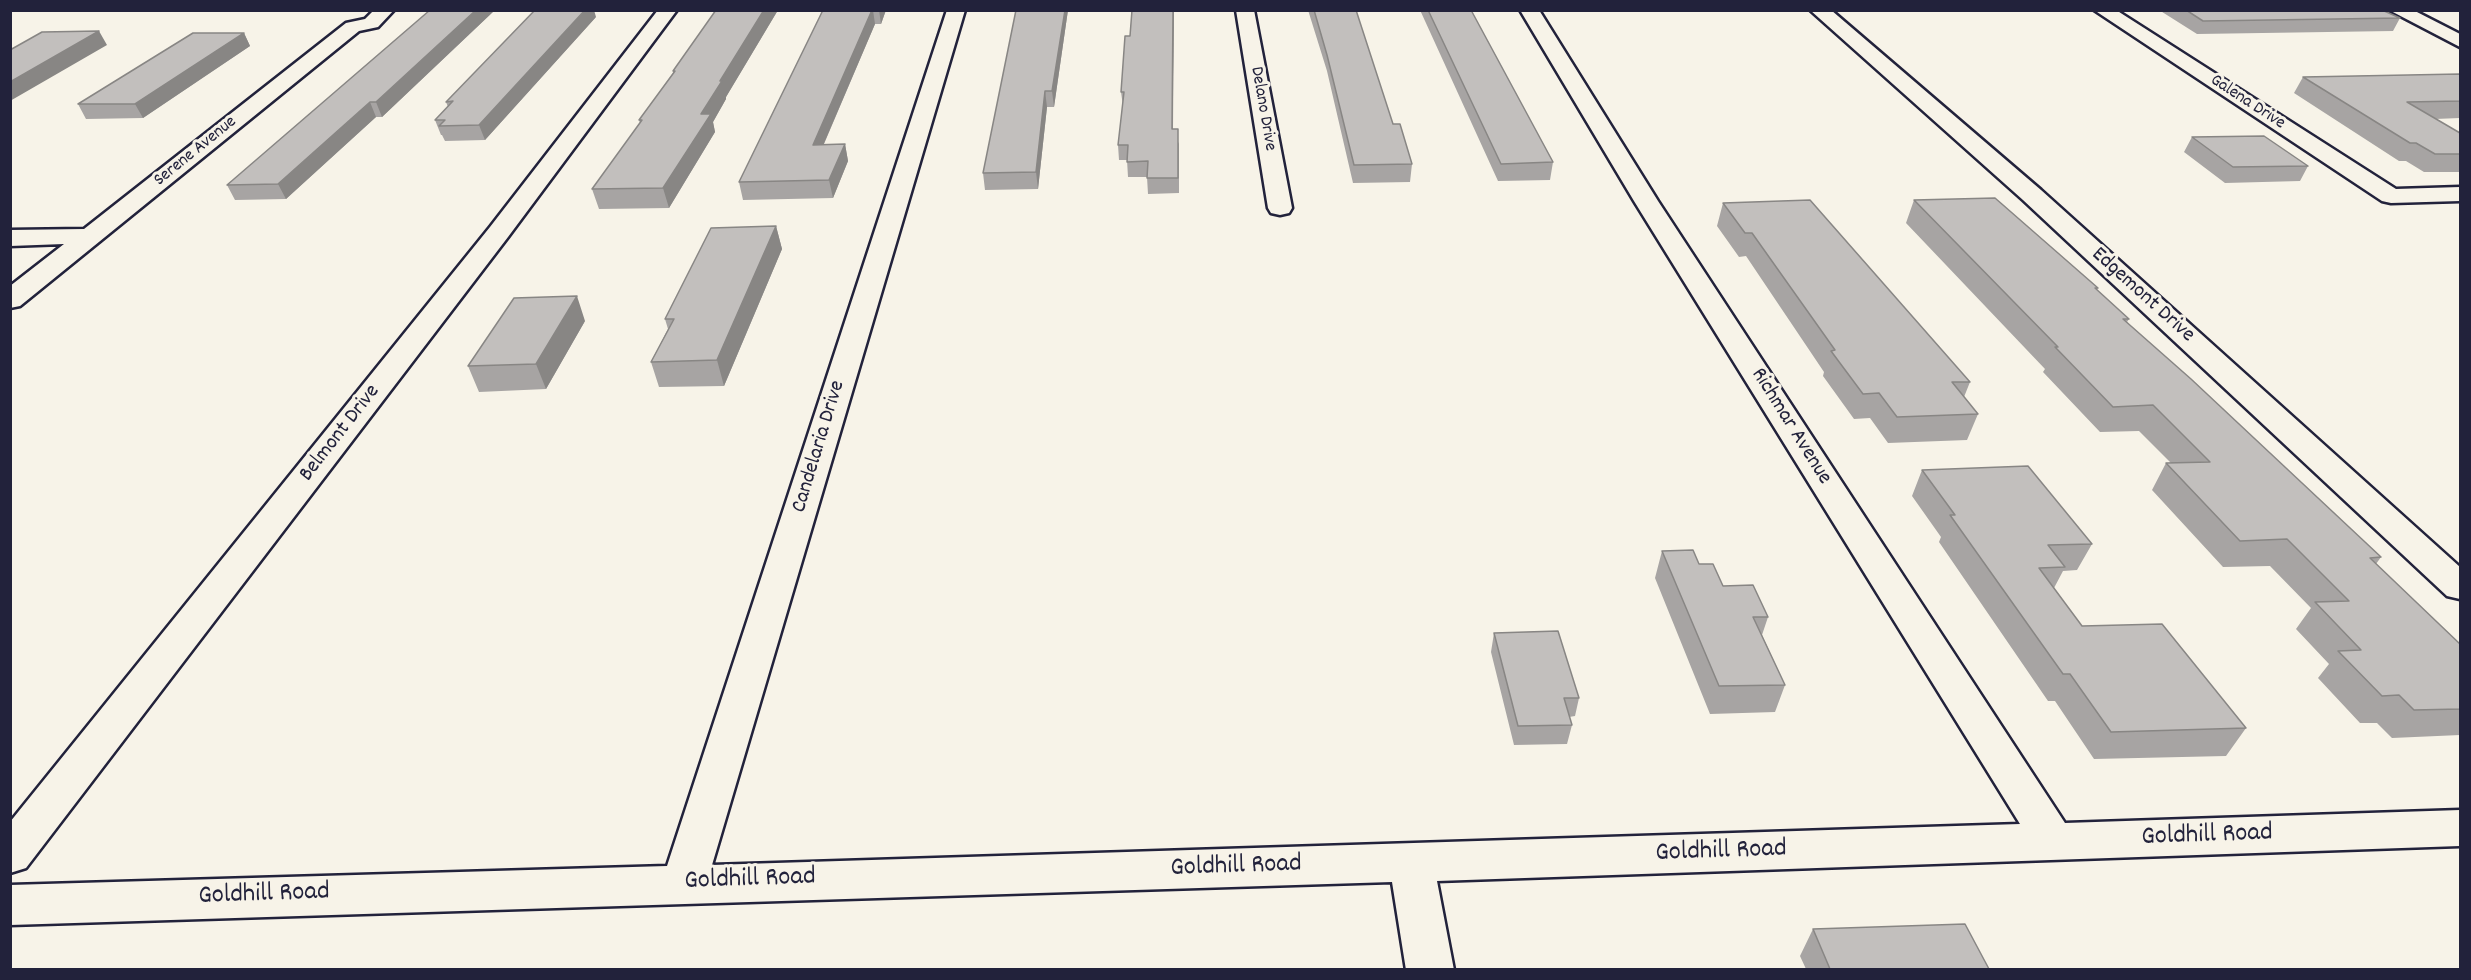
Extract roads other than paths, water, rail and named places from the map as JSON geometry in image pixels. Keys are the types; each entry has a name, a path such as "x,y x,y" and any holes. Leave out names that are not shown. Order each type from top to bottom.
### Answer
{"street":[{"name":"Serene Avenue","path":"10,300 359,19 371,23 385,10"},
{"name":"Belmont Drive","path":"10,855 499,232 668,10"},
{"name":"Candelaria Drive","path":"684,882 956,10"},
{"name":"Delano Drive","path":"1245,10 1280,208"},
{"name":"Richmar Avenue","path":"1529,10 1646,201 2054,842"},
{"name":"Edgemont Drive","path":"1819,10 2032,195 2460,587"},
{"name":"Galena Drive","path":"2103,10 2391,196 2460,194"},
{"path":"2398,10 2460,41"},
{"path":"10,238 92,236"},
{"name":"Goldhill Road","path":"10,904 684,882 1411,863 2460,828"},
{"path":"1411,863 1430,969"}]}
